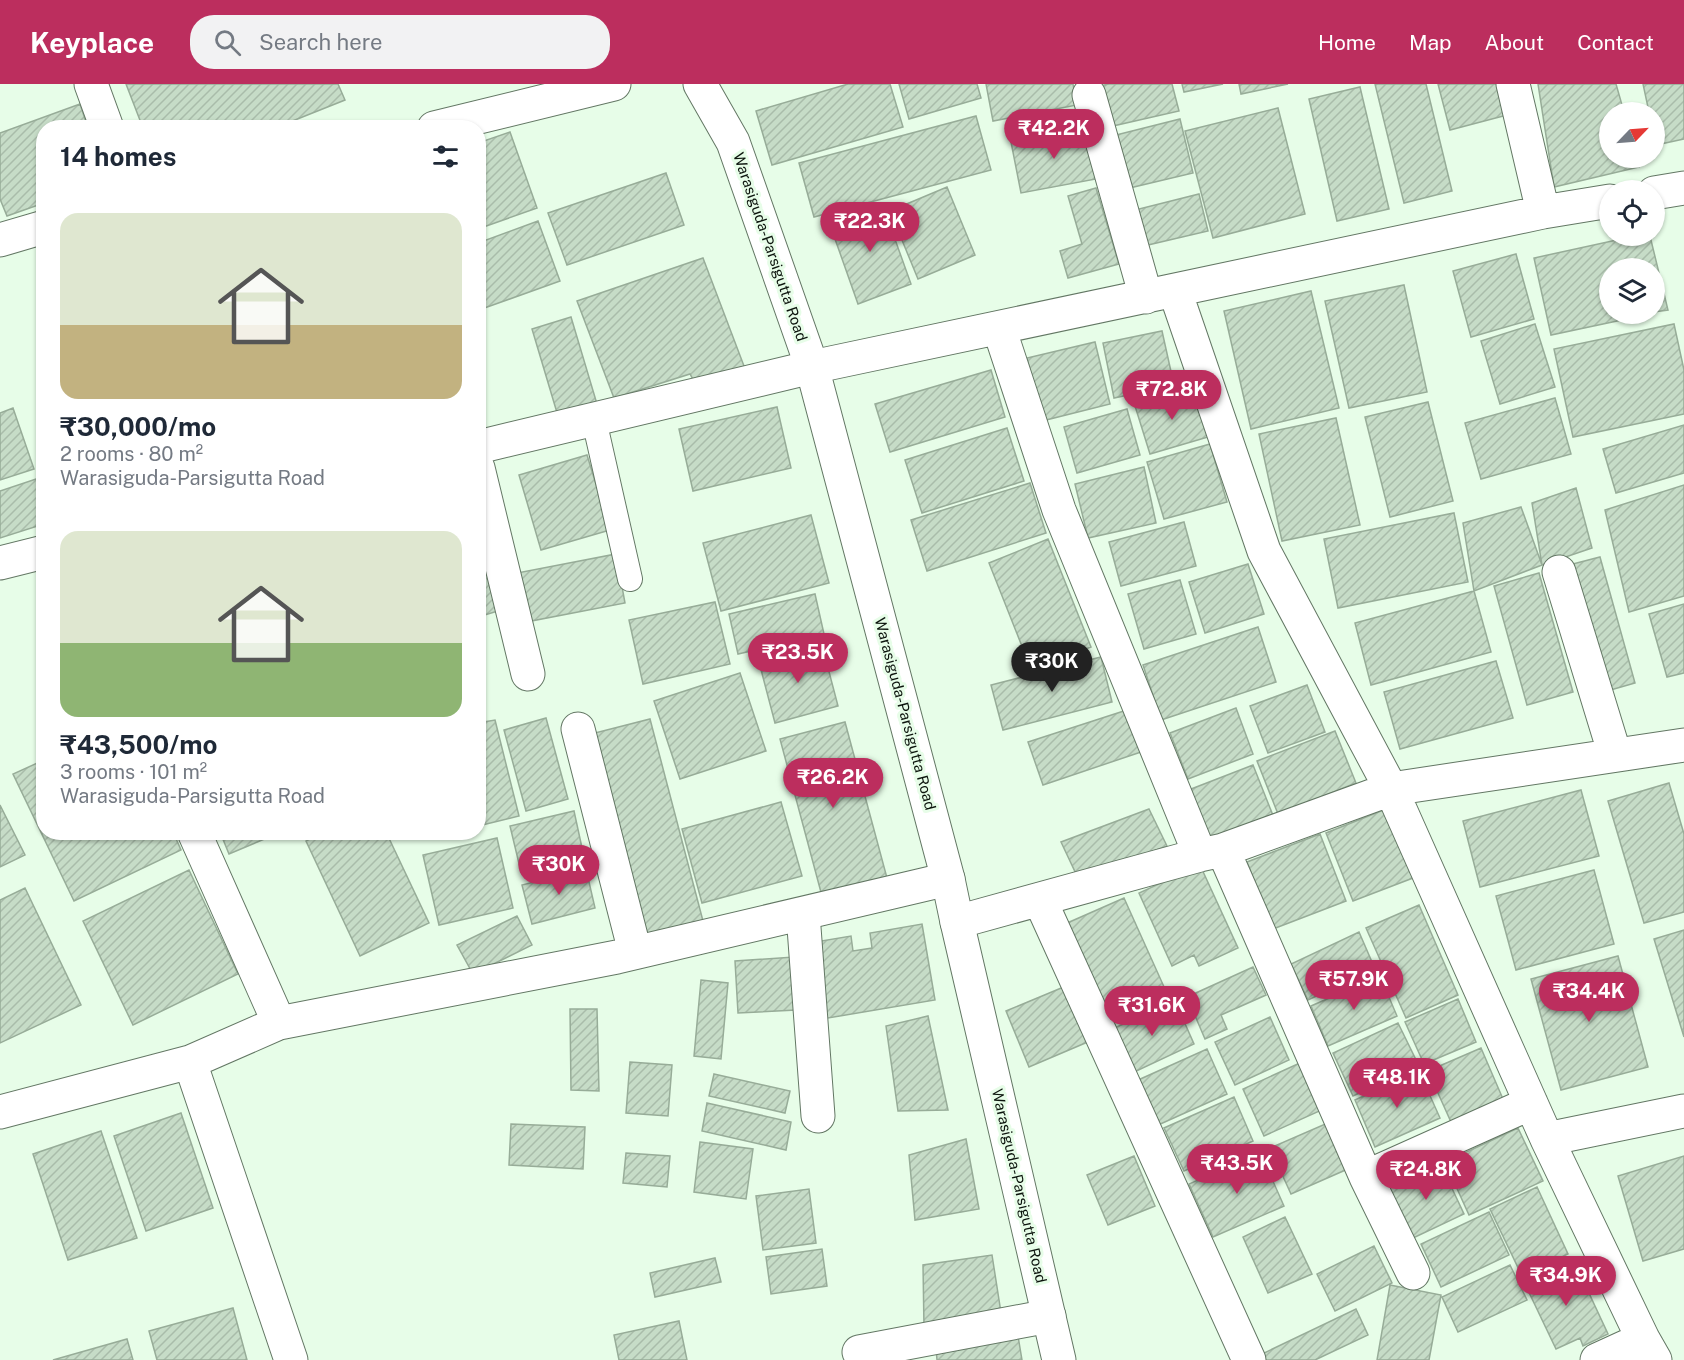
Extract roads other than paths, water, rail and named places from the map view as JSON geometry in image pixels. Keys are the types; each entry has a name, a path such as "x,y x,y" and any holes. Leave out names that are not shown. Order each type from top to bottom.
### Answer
{"street":[{"path":"91,84 104,120"},
{"path":"467,120 614,84"},
{"name":"Warasiguda-Parsigutta Road","path":"700,84 733,142 812,367 948,879 1059,1360"},
{"path":"1513,84 1543,212"},
{"path":"1089,95 1160,294 1264,551 1391,789 1547,1139 1649,1349 1597,1360"},
{"path":"1665,191 1684,188"},
{"path":"486,445 812,367 1543,212 1599,203"},
{"path":"0,240 36,229"},
{"path":"999,327 1059,510 1211,853 1413,1273"},
{"path":"486,501 528,674"},
{"path":"0,563 36,554"},
{"path":"1559,572 1615,755"},
{"path":"578,729 636,952"},
{"path":"957,922 1211,853 1391,789 1684,745"},
{"path":"198,840 279,1023"},
{"path":"0,1112 190,1062 279,1023 636,952 781,911 948,879"},
{"path":"1040,900 1249,1360"},
{"path":"781,911 818,1116"},
{"path":"190,1062 291,1360"},
{"path":"1366,1177 1532,1103"},
{"path":"1547,1139 1684,1111"},
{"path":"860,1352 1049,1316"}],"lane":[{"path":"594,420 630,579"}]}
